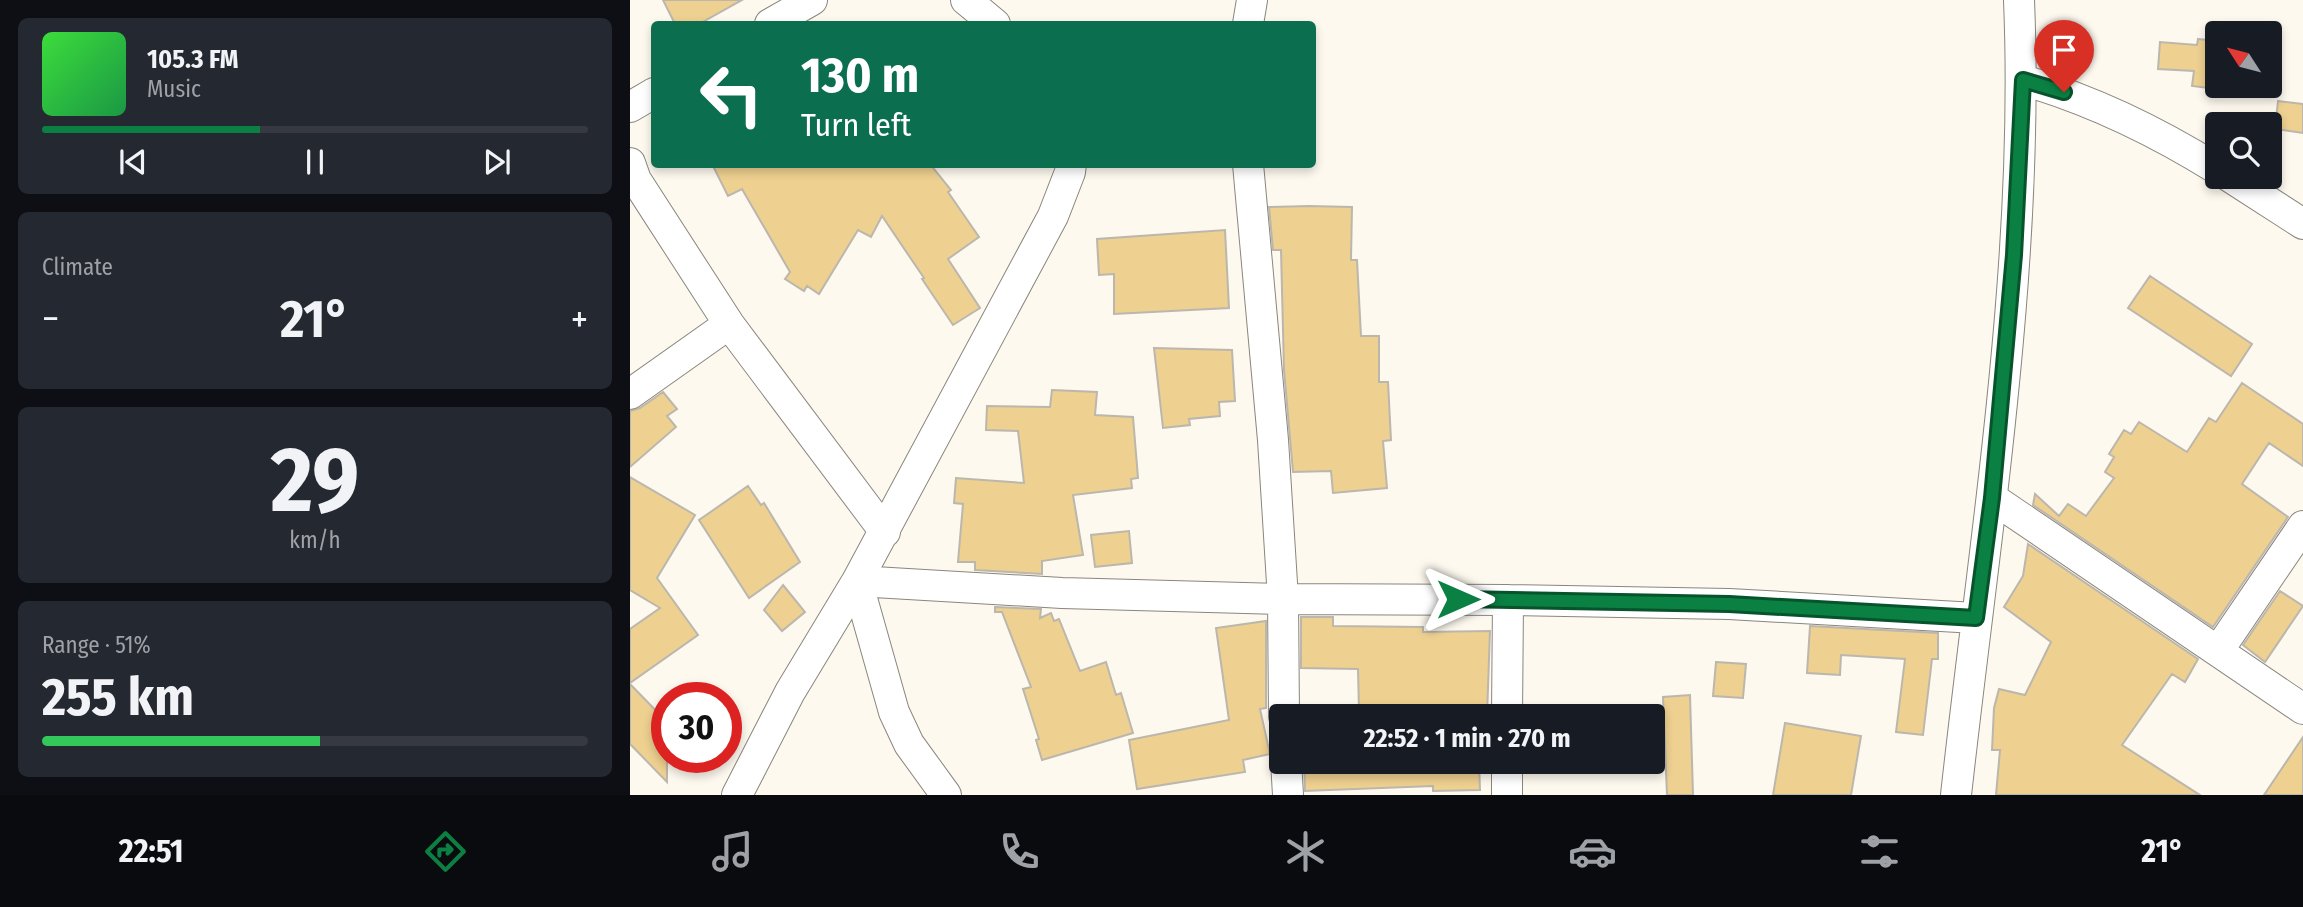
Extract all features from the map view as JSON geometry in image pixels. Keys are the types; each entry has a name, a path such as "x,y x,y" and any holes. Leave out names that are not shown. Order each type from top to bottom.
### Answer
{"street":[{"path":"775,21 812,0"},
{"path":"966,0 991,21"},
{"path":"1248,21 1252,0"},
{"path":"1956,795 1992,498 2014,255 2023,80 2019,0"},
{"path":"2023,80 2064,92 2132,121 2205,162"},
{"path":"630,107 651,95"},
{"path":"630,163 636,180 730,324 884,531"},
{"path":"737,795 790,692 857,582 1054,216 1070,168"},
{"path":"1248,168 1273,440 1283,599 1284,704"},
{"path":"2249,189 2303,224"},
{"path":"630,394 730,324"},
{"path":"1992,498 2303,709"},
{"path":"2218,651 2303,526"},
{"path":"857,582 1062,593 1283,599 1729,604 1976,618"},
{"path":"857,582 894,712 909,744 946,795"},
{"path":"1507,704 1508,600"},
{"path":"1287,774 1288,795"},
{"path":"1507,774 1507,795"}],"building":[{"path":"663,0 742,0 704,21 674,21"},
{"path":"2198,39 2205,40 2205,88 2192,86 2194,71 2158,69 2160,42 2197,45"},
{"path":"2278,101 2303,104 2303,133 2282,130 2282,112 2277,112"},
{"path":"714,168 933,168 951,190 948,192 979,237 948,259 980,308 953,325 882,216 871,237 858,230 819,294 807,286 804,291 785,279 790,272 742,189 728,196"},
{"path":"1269,207 1352,207 1351,260 1357,260 1361,336 1379,336 1379,382 1388,382 1391,440 1383,441 1387,488 1333,493 1331,471 1293,472 1284,370 1281,250 1273,250"},
{"path":"1225,230 1229,308 1114,314 1114,274 1099,275 1097,239"},
{"path":"2150,276 2252,344 2231,376 2128,308"},
{"path":"1154,348 1232,350 1235,401 1219,402 1220,416 1189,419 1190,425 1163,428"},
{"path":"2242,383 2303,424 2303,466 2269,443 2242,484 2288,517 2213,627 2033,505 2035,494 2059,516 2068,504 2086,516 2114,478 2105,472 2114,457 2109,454 2124,430 2131,434 2139,422 2187,452 2209,418 2216,422"},
{"path":"1052,390 1097,392 1095,415 1133,417 1138,478 1131,479 1132,488 1073,495 1083,555 1042,561 1042,574 975,570 975,562 958,562 963,504 954,503 956,478 1024,483 1018,431 986,430 987,406 1050,407"},
{"path":"663,392 677,409 667,416 676,427 630,467 630,411 640,408"},
{"path":"630,477 695,515 657,578 698,635 630,683 630,629 660,608 630,590"},
{"path":"748,486 761,505 764,503 800,562 749,598 699,520"},
{"path":"1129,531 1132,563 1095,567 1091,535"},
{"path":"2028,544 2198,659 2185,682 2172,674 2122,745 2200,795 1996,795 2000,750 1992,750 1994,708 1999,689 2025,695 2051,642 2004,607 2023,576"},
{"path":"783,585 805,612 782,631 764,610"},
{"path":"2280,591 2303,606 2265,662 2243,645"},
{"path":"995,607 1041,609 1040,618 1051,613 1054,621 1059,619 1080,671 1106,662 1116,695 1121,693 1133,733 1042,760 1036,740 1039,739 1023,689 1031,687 1002,612 995,612"},
{"path":"1301,617 1333,617 1333,626 1423,627 1423,632 1490,631 1487,704 1359,704 1358,669 1301,668"},
{"path":"1266,621 1266,708 1260,709 1269,754 1243,760 1245,772 1137,789 1129,740 1229,720 1216,628"},
{"path":"1810,626 1938,633 1938,659 1932,659 1923,735 1896,732 1905,659 1841,655 1840,675 1807,673"},
{"path":"1716,662 1746,664 1743,698 1713,696"},
{"path":"630,684 651,706 651,766 630,744"},
{"path":"1690,695 1693,795 1667,795 1663,697"},
{"path":"1785,723 1861,736 1851,795 1773,795"},
{"path":"2303,737 2303,795 2264,795"},
{"path":"658,773 667,773 667,782"},
{"path":"1304,774 1479,774 1480,790 1433,791 1433,786 1305,791"}],"route":[{"path":"1458,599 1729,604 1976,618 1992,498 2014,255 2023,80 2064,92"}]}
